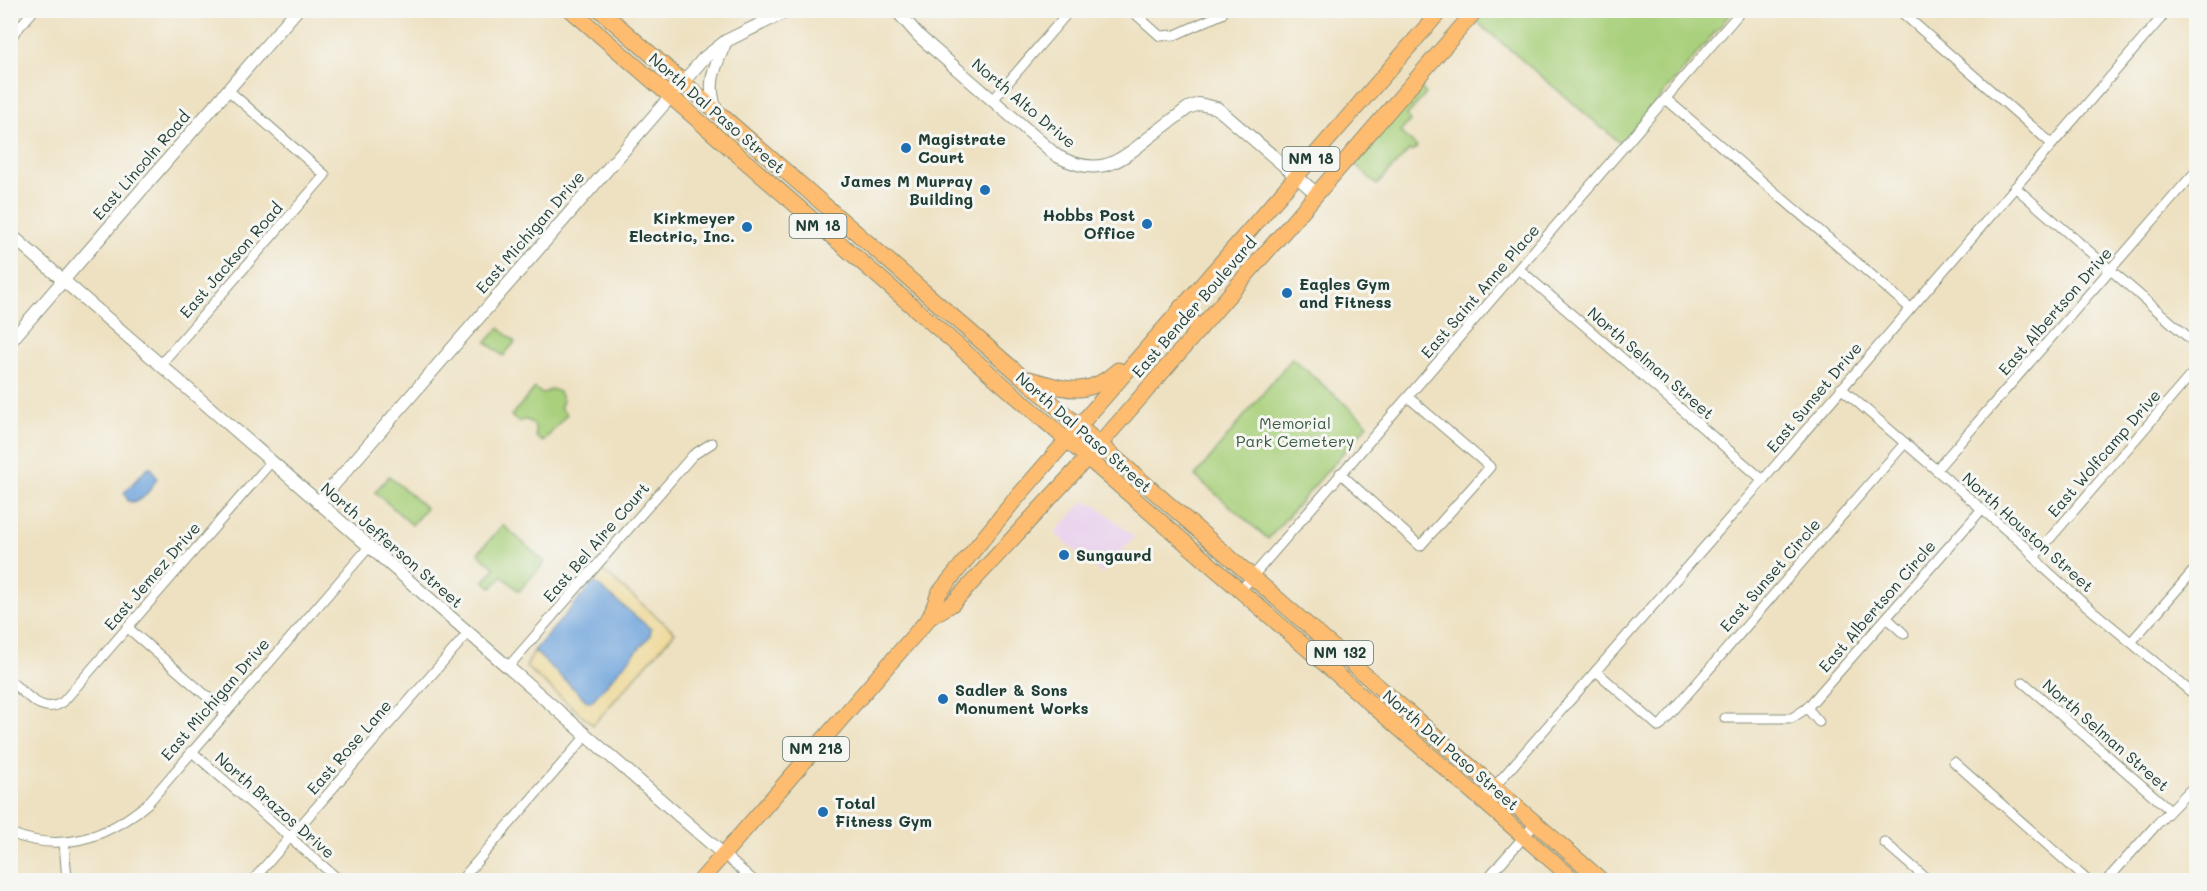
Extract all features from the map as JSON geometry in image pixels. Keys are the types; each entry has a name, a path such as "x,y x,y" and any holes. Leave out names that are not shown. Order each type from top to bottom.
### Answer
{"main road":[{"name":"North Dal Paso Street","path":"570,10 1574,880"},
{"name":"North Dal Paso Street","path":"600,10 1601,880"},
{"name":"East Bender Boulevard","path":"930,618 939,593 1013,502 1441,10"},
{"name":"East Bender Boulevard","path":"701,880 930,618 952,604 1100,444 1476,10"},
{"path":"1181,307 1198,330"},
{"path":"1023,378 1058,388 1081,389 1098,385 1122,367 1134,362"}],"street":[{"path":"10,38 34,10"},
{"name":"East Lincoln Road","path":"10,342 297,10"},
{"name":"East Michigan Drive","path":"318,503 704,58 726,41 789,10"},
{"name":"North Alto Drive","path":"896,10 920,37 1057,156 1071,163 1088,167 1109,165 1127,156 1188,108 1199,104 1208,105 1216,108 1317,194"},
{"path":"993,100 1070,10"},
{"path":"1131,10 1160,36 1175,35 1222,14 1225,10"},
{"name":"East Saint Anne Place","path":"1240,591 1742,10"},
{"path":"1899,10 2052,144"},
{"name":"East Sunset Drive","path":"1482,801 1763,480 2168,10"},
{"path":"716,111 710,86 726,41"},
{"name":"East Jackson Road","path":"160,365 325,175 228,90"},
{"path":"1666,99 1910,308"},
{"name":"East Albertson Drive","path":"1936,470 2196,171"},
{"path":"2014,187 2196,344"},
{"name":"North Jefferson Street","path":"10,234 753,880"},
{"name":"North Selman Street","path":"1519,269 1763,480"},
{"name":"East Wolfcamp Drive","path":"2034,556 2196,369"},
{"name":"North Houston Street","path":"1841,388 2034,556 2082,602 2196,696"},
{"path":"1340,473 1420,546 1490,467 1408,397"},
{"name":"East Bel Aire Court","path":"508,667 693,454 712,443"},
{"name":"East Sunset Circle","path":"1596,671 1659,727 1905,443"},
{"name":"East Jemez Drive","path":"10,681 46,708 55,708 63,702 271,462"},
{"name":"East Albertson Circle","path":"1807,708 1982,510"},
{"name":"East Michigan Drive","path":"64,843 95,836 117,826 148,803 369,547"},
{"path":"2132,641 2196,568"},
{"path":"1887,618 1904,634"},
{"path":"128,628 225,712"},
{"name":"East Rose Lane","path":"253,880 468,633"},
{"name":"North Selman Street","path":"2023,682 2170,810"},
{"path":"1725,718 1792,718 1807,708 1819,722"},
{"path":"460,880 586,736"},
{"name":"North Brazos Drive","path":"191,751 339,880"},
{"path":"1954,762 2087,880"},
{"path":"2107,880 2196,784"},
{"path":"1486,880 1536,823"},
{"path":"10,833 27,840 64,843 68,880"},
{"path":"1884,842 1928,880"}],"shaded area":[{"path":"1084,501 1098,506 1134,537 1102,574 1055,533"}],"green space":[{"path":"1486,10 1733,11 1621,144 1476,21"},
{"path":"1420,87 1426,94 1407,115 1410,121 1400,132 1417,147 1412,152 1409,150 1377,185 1354,163"},
{"path":"499,328 515,342 503,356 486,342"},
{"name":"Memorial Park Cemetery","path":"1292,358 1368,424 1268,539 1195,476"},
{"path":"535,388 542,394 552,389 559,392 563,401 560,408 567,414 543,442 536,437 532,423 526,420 518,422 511,416"},
{"path":"389,476 426,508 412,525 375,492"},
{"path":"503,525 545,562 519,591 502,576 492,588 484,581 495,568 478,553"}],"sand":[{"path":"603,571 675,632 593,725 526,667 534,651 587,701 591,702 651,629 594,582"}],"water":[{"path":"151,467 157,478 152,487 138,501 128,501 124,493 147,468"},
{"path":"594,582 651,629 650,636 591,702 587,701 534,651"}],"place":[{"name":"Magistrate Court","path":"906,148"},
{"name":"James M Murray Building","path":"985,190"},
{"name":"Hobbs Post Office","path":"1147,224"},
{"name":"Kirkmeyer Electric, Inc.","path":"747,227"},
{"name":"Eagles Gym and Fitness","path":"1287,293"},
{"name":"Sungaurd","path":"1064,555"},
{"name":"Sadler & Sons Monument Works","path":"943,699"},
{"name":"Total Fitness Gym","path":"823,812"}]}
